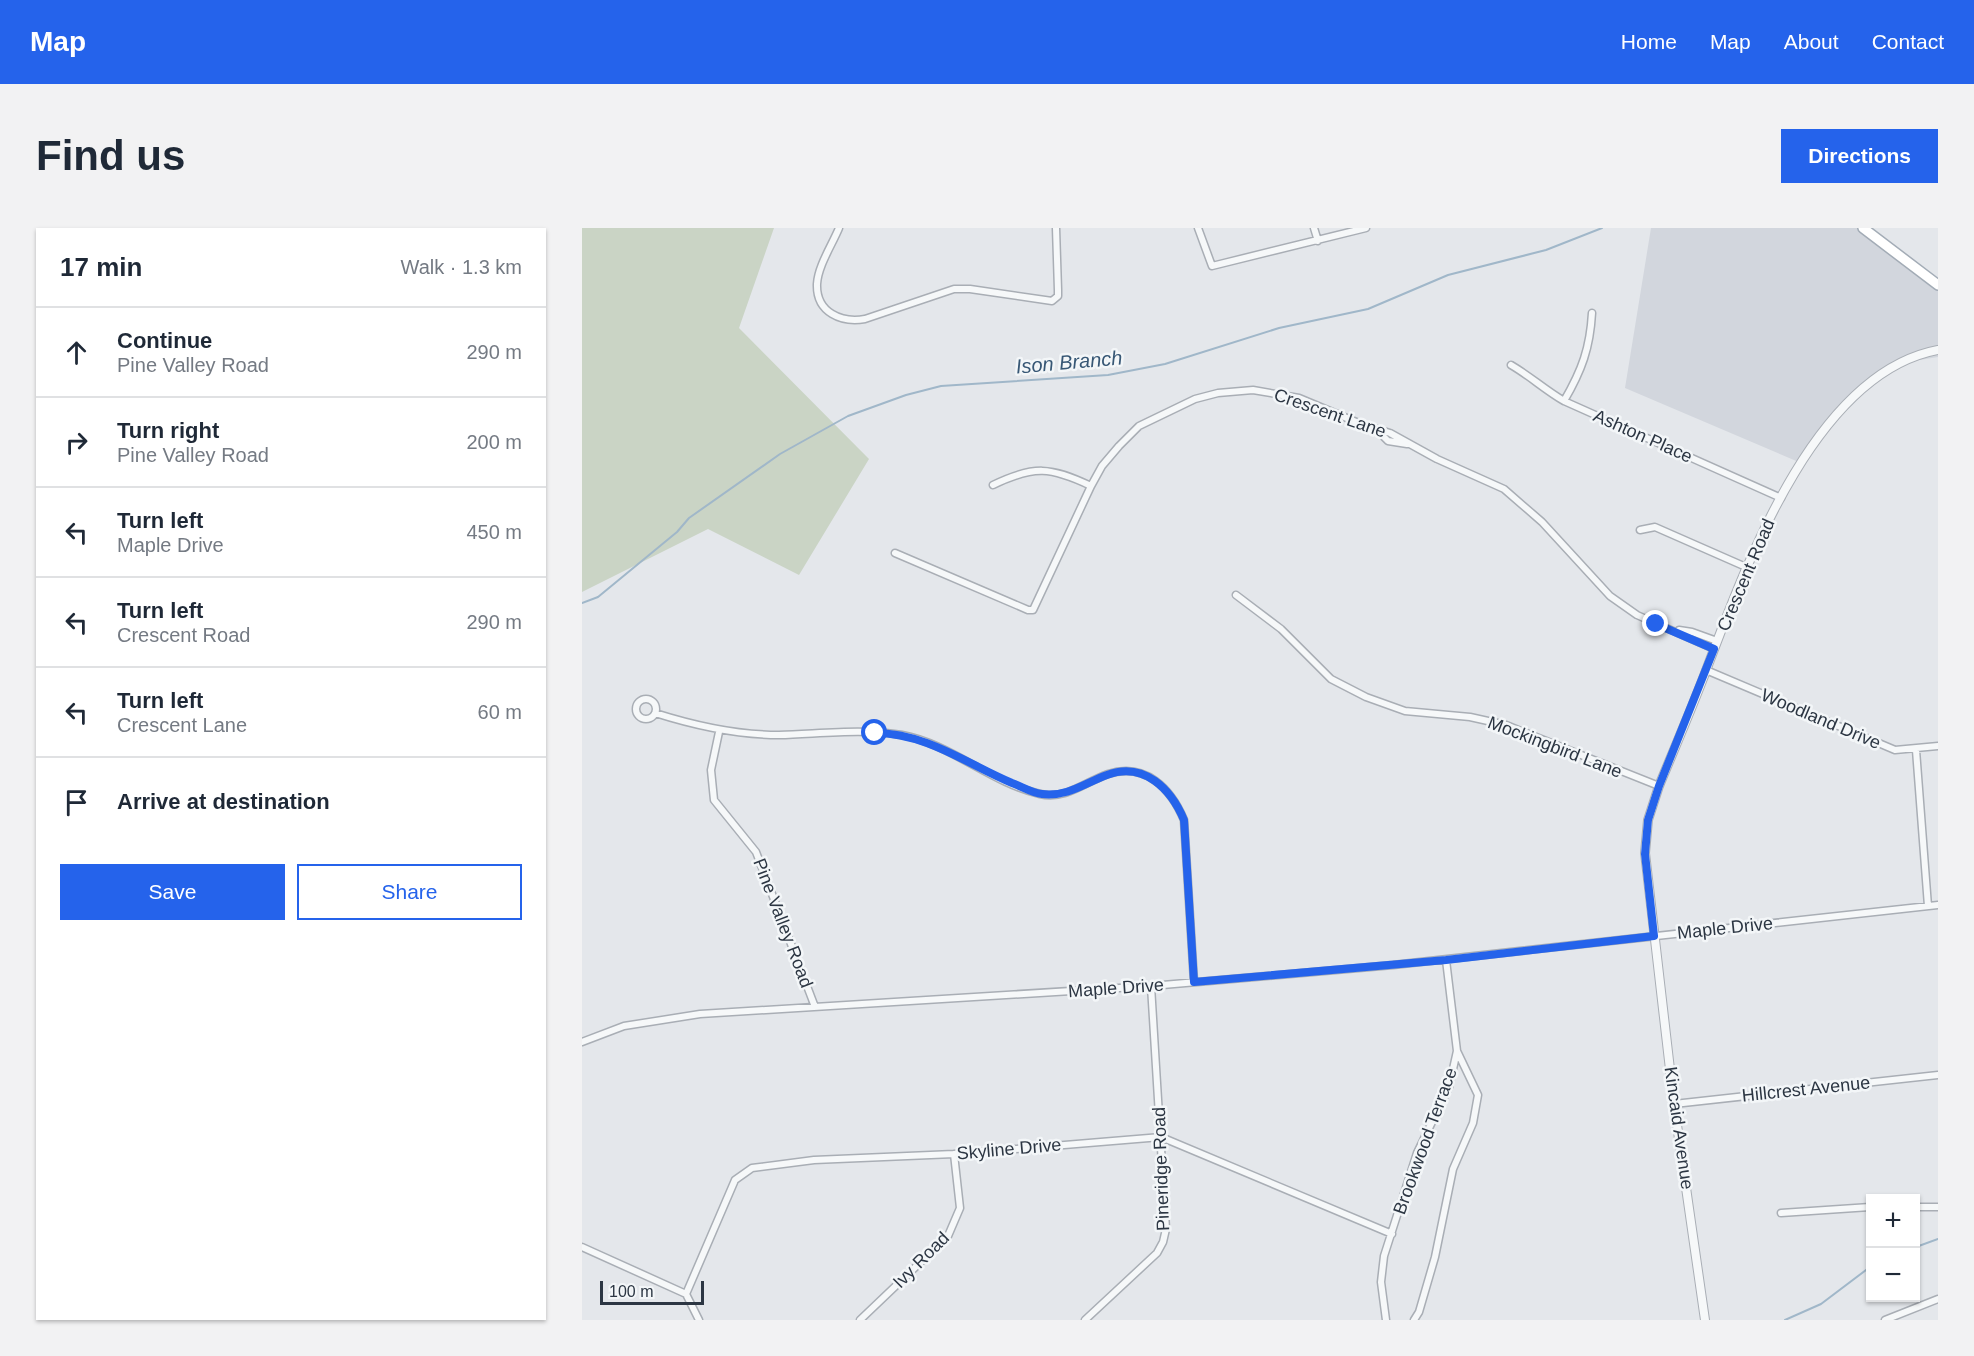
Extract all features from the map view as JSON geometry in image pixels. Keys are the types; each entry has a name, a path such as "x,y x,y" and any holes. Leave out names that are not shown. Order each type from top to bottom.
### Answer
{"main road":[{"path":"1863,228 1938,285"}],"street":[{"path":"839,228 818,278 818,291 824,307 830,313 852,321 954,289 970,289 1052,301 1058,296 1056,228"},
{"path":"1198,228 1212,266 1366,228"},
{"path":"1314,228 1317,241"},
{"path":"1564,401 1580,372 1590,342 1592,313"},
{"name":"Crescent Road","path":"1654,936 1645,854 1648,820 1659,786 1746,567 1781,498 1812,449 1850,399 1900,362 1921,353 1938,350"},
{"name":"Ashton Place","path":"1511,365 1564,401 1781,498"},
{"name":"Crescent Lane","path":"895,553 1028,610 1034,610 1102,466 1139,426 1195,399 1218,393 1253,390 1276,392 1299,398 1377,430 1390,433 1407,444 1504,489 1542,522 1610,596 1637,615 1673,630 1692,632 1716,645"},
{"path":"993,485 1016,474 1049,470 1091,486"},
{"path":"1640,530 1655,527 1746,567"},
{"name":"Mockingbird Lane","path":"1236,595 1281,629 1331,679 1366,697 1406,711 1470,717 1506,725 1659,786"},
{"name":"Woodland Drive","path":"1706,670 1895,750 1916,750 1938,746"},
{"path":"655,713 719,732 902,735 921,740 1041,794 1072,792 1110,774 1137,771 1158,781 1174,798 1184,820 1194,982"},
{"name":"Pine Valley Road","path":"719,732 711,770 714,800 756,852 815,1007"},
{"path":"1916,750 1928,906"},
{"name":"Maple Drive","path":"582,1042 624,1026 700,1014 1150,986 1446,960 1938,905"},
{"name":"Kincaid Avenue","path":"1654,936 1674,1104 1705,1320"},
{"name":"Brookwood Terrace","path":"1386,1320 1381,1282 1384,1256 1417,1153 1449,1087 1457,1050 1446,960"},
{"name":"Pineridge Road","path":"1085,1320 1157,1253 1166,1229 1150,986"},
{"path":"1414,1320 1419,1312 1436,1257 1453,1169 1473,1123 1478,1095 1457,1050"},
{"name":"Hillcrest Avenue","path":"1674,1104 1938,1075"},
{"name":"Skyline Drive","path":"686,1294 735,1180 752,1168 814,1160 954,1154 1161,1137 1392,1234"},
{"name":"Ivy Road","path":"860,1320 948,1236 960,1208 954,1154"},
{"path":"1920,1207 1938,1207"},
{"path":"1781,1213 1866,1208"},
{"path":"582,1247 686,1294 699,1320"},
{"path":"1885,1320 1938,1299"}],"shaded area":[{"path":"1651,228 1865,228 1938,284 1938,357 1901,363 1848,404 1801,463 1625,388"}],"green space":[{"path":"582,228 774,228 739,328 869,459 799,575 708,529 582,592"}],"waterway":[{"name":"Ison Branch","path":"582,603 598,597 677,532 689,518 780,454 848,416 906,395 941,386 1108,375 1165,364 1279,328 1368,309 1448,275 1546,250 1602,228"},
{"path":"1920,1246 1938,1239"},
{"path":"1785,1320 1821,1304 1866,1270"}],"route":[{"path":"875,733 889,733 921,740 1003,779 1041,794 1072,792 1110,774 1137,771 1158,781 1174,798 1184,820 1194,982 1446,960 1654,936 1645,854 1648,820 1659,786 1714,649 1677,631 1656,624"}]}
